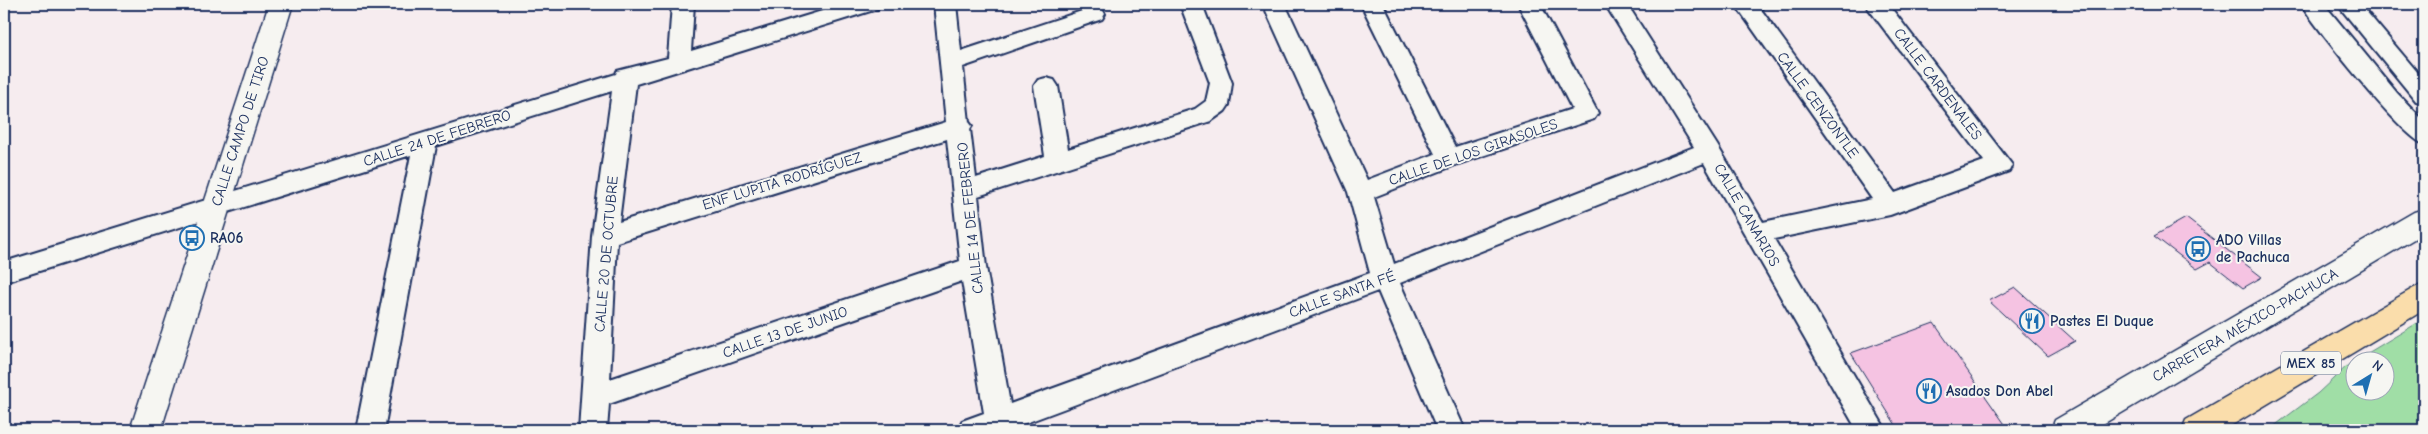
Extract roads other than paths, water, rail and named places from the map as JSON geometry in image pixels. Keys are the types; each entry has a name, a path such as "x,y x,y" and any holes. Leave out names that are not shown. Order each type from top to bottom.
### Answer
{"highway":[{"name":"MEX 85","path":"2197,430 2424,296"}],"street":[{"name":"CALLE CAMPO DE TIRO","path":"144,430 281,4"},
{"path":"679,62 682,4"},
{"name":"CALLE 24 DE FEBRERO","path":"4,272 425,142 625,77 870,4"},
{"name":"CALLE 14 DE FEBRERO","path":"945,4 960,126 973,267 1001,425"},
{"path":"966,190 1203,115 1217,105 1221,83 1190,4"},
{"path":"1274,4 1360,192 1385,278 1451,430"},
{"path":"1372,4 1449,158"},
{"name":"CALLE DE LOS GIRASOLES","path":"1360,192 1449,158 1586,112 1528,4"},
{"name":"CALLE CANARIOS","path":"1616,4 1709,151 1872,430"},
{"name":"CALLE CENZONTLE","path":"1746,4 1890,205"},
{"name":"CALLE CARDENALES","path":"1876,4 2000,165 1890,205"},
{"path":"2312,4 2389,99 2424,135"},
{"path":"2348,4 2424,95"},
{"path":"952,62 1094,14"},
{"name":"CALLE 20 DE OCTUBRE","path":"593,430 605,236 625,77"},
{"path":"1046,86 1058,160"},
{"name":"ENF LUPITA RODRÍGUEZ","path":"605,236 960,126"},
{"path":"370,430 425,142"},
{"name":"CALLE SANTA FÉ","path":"972,430 1001,425 1385,278 1709,151"},
{"path":"1757,233 1890,205"},
{"name":"CARRETERA MÉXICO-PACHUCA","path":"2066,430 2424,220"},
{"name":"CALLE 13 DE JUNIO","path":"596,396 973,267"}],"place":[{"name":"RA06","path":"192,238"},
{"name":"ADO Villas de Pachuca","path":"2198,249"},
{"name":"Pastes El Duque","path":"2032,321"},
{"name":"Asados Don Abel","path":"1929,391"}]}
